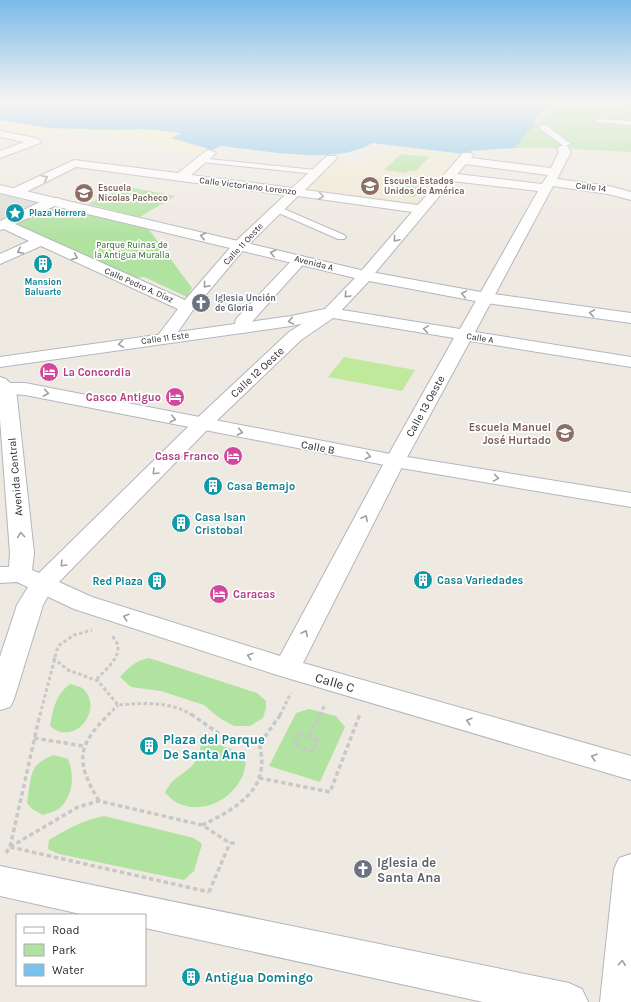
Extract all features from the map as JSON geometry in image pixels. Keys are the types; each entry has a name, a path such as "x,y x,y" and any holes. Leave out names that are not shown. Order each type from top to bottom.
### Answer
{"street":[{"path":"0,155 21,147"},
{"name":"Calle 13 Oeste","path":"289,680 395,461 550,181 565,152 564,147"},
{"path":"181,177 206,157"},
{"name":"Calle 11 Oeste","path":"165,338 187,307 240,245 331,158"},
{"name":"Calle 12 Oeste","path":"21,578 202,424 295,336 330,314 365,276 465,158 550,181"},
{"name":"Calle Victoriano Lorenzo","path":"16,192 74,163 422,209"},
{"path":"449,177 550,181"},
{"name":"Calle 14","path":"550,181 612,190 631,196"},
{"name":"Avenida A","path":"0,188 365,276 486,298 631,318"},
{"path":"612,190 631,188"},
{"path":"2,225 54,201"},
{"name":"Calle Pedro A. Díaz","path":"2,225 187,307"},
{"path":"0,260 40,241"},
{"path":"242,328 242,323 300,260"},
{"name":"Calle 11 Este","path":"0,362 165,338 291,322 330,314"},
{"name":"Calle A","path":"330,314 631,362"},
{"name":"Calle B","path":"4,386 24,388 395,461 631,500"},
{"name":"Avenida Central","path":"0,699 30,605 21,578 22,553 4,386"},
{"name":"Calle C","path":"21,578 83,603 289,680 631,768"},
{"path":"2,869 569,1002"},
{"path":"619,1002 631,869"}],"lane":[{"path":"206,157 316,172"},
{"path":"277,209 341,237"}],"path":[{"path":"2,869 10,847 34,738 58,646 62,642 82,631"},
{"path":"97,680 116,659 119,650 116,640 106,631"},
{"path":"54,658 59,666 68,671 97,680 118,705"},
{"path":"99,801 92,790 84,768 83,746 100,723 118,705 161,704 189,712 207,727 224,737 259,742 269,734 289,680"},
{"path":"309,736 325,704"},
{"path":"259,778 330,792 361,715"},
{"path":"300,734 309,736 318,740 313,751 294,745 300,734"},
{"path":"34,738 83,746"},
{"path":"202,825 221,817 236,804 259,778 262,760 259,742"},
{"path":"10,847 78,807 99,801 202,825 230,843 236,843"},
{"path":"202,896 209,892 230,843"},
{"path":"10,847 209,892"}],"shaded area":[{"path":"383,147 400,147 461,154 415,205 304,190 336,162 362,165"},
{"name":"Plaza Herrera","path":"0,189 54,201 0,226"}],"green space":[{"path":"516,147 631,147 631,152 553,148 515,148"},
{"path":"401,154 429,157 416,171 408,171 406,173 384,170"},
{"path":"403,178 429,181 415,197 389,194"},
{"path":"129,187 175,196 140,217 88,204 121,189 127,191"},
{"name":"Parque Ruinas de la Antigua Muralla","path":"55,206 147,227 192,288 187,297 144,277 130,279 14,224 47,208"},
{"path":"344,357 415,370 402,391 328,377"},
{"path":"149,658 257,693 266,701 266,708 263,718 250,726 234,726 218,717 204,705 161,691 131,687 120,677 133,665"},
{"path":"70,684 82,688 88,694 90,710 88,717 77,729 70,732 61,732 50,726 51,720 58,697"},
{"path":"309,709 336,716 345,727 320,782 269,766 296,713"},
{"path":"214,743 239,752 246,764 243,776 236,787 229,794 214,804 195,807 177,803 165,793 168,787 195,763 201,745"},
{"path":"54,755 68,759 72,778 71,790 61,807 55,811 43,815 32,809 27,803 32,773 39,763"},
{"path":"104,816 194,838 202,844 194,871 184,880 59,854 48,849 49,840 82,822"}],"sand":[{"path":"170,147 201,147 212,150 202,157 187,151"}],"water":[{"path":"201,147 219,147 212,150"},
{"path":"227,147 364,147 340,154 299,155"},
{"path":"403,147 516,147 472,151 464,154"}],"place":[{"name":"Escuela Estados Unidos de América","path":"370,186"},
{"name":"Escuela Nicolas Pacheco","path":"84,193"},
{"name":"Plaza Herrera","path":"15,213"},
{"name":"Mansion Baluarte","path":"43,264"},
{"name":"Iglesia Unción de Gloria","path":"201,303"},
{"name":"La Concordia","path":"49,372"},
{"name":"Casco Antiguo","path":"175,397"},
{"name":"Escuela Manuel José Hurtado","path":"565,433"},
{"name":"Casa Franco","path":"233,456"},
{"name":"Casa Bemajo","path":"213,486"},
{"name":"Casa Isan Cristobal","path":"181,523"},
{"name":"Casa Variedades","path":"423,580"},
{"name":"Red Plaza","path":"157,581"},
{"name":"Caracas","path":"219,594"},
{"name":"Plaza del Parque De Santa Ana","path":"149,746"},
{"name":"Iglesia de Santa Ana","path":"363,869"},
{"name":"Antigua Domingo","path":"191,977"}]}
